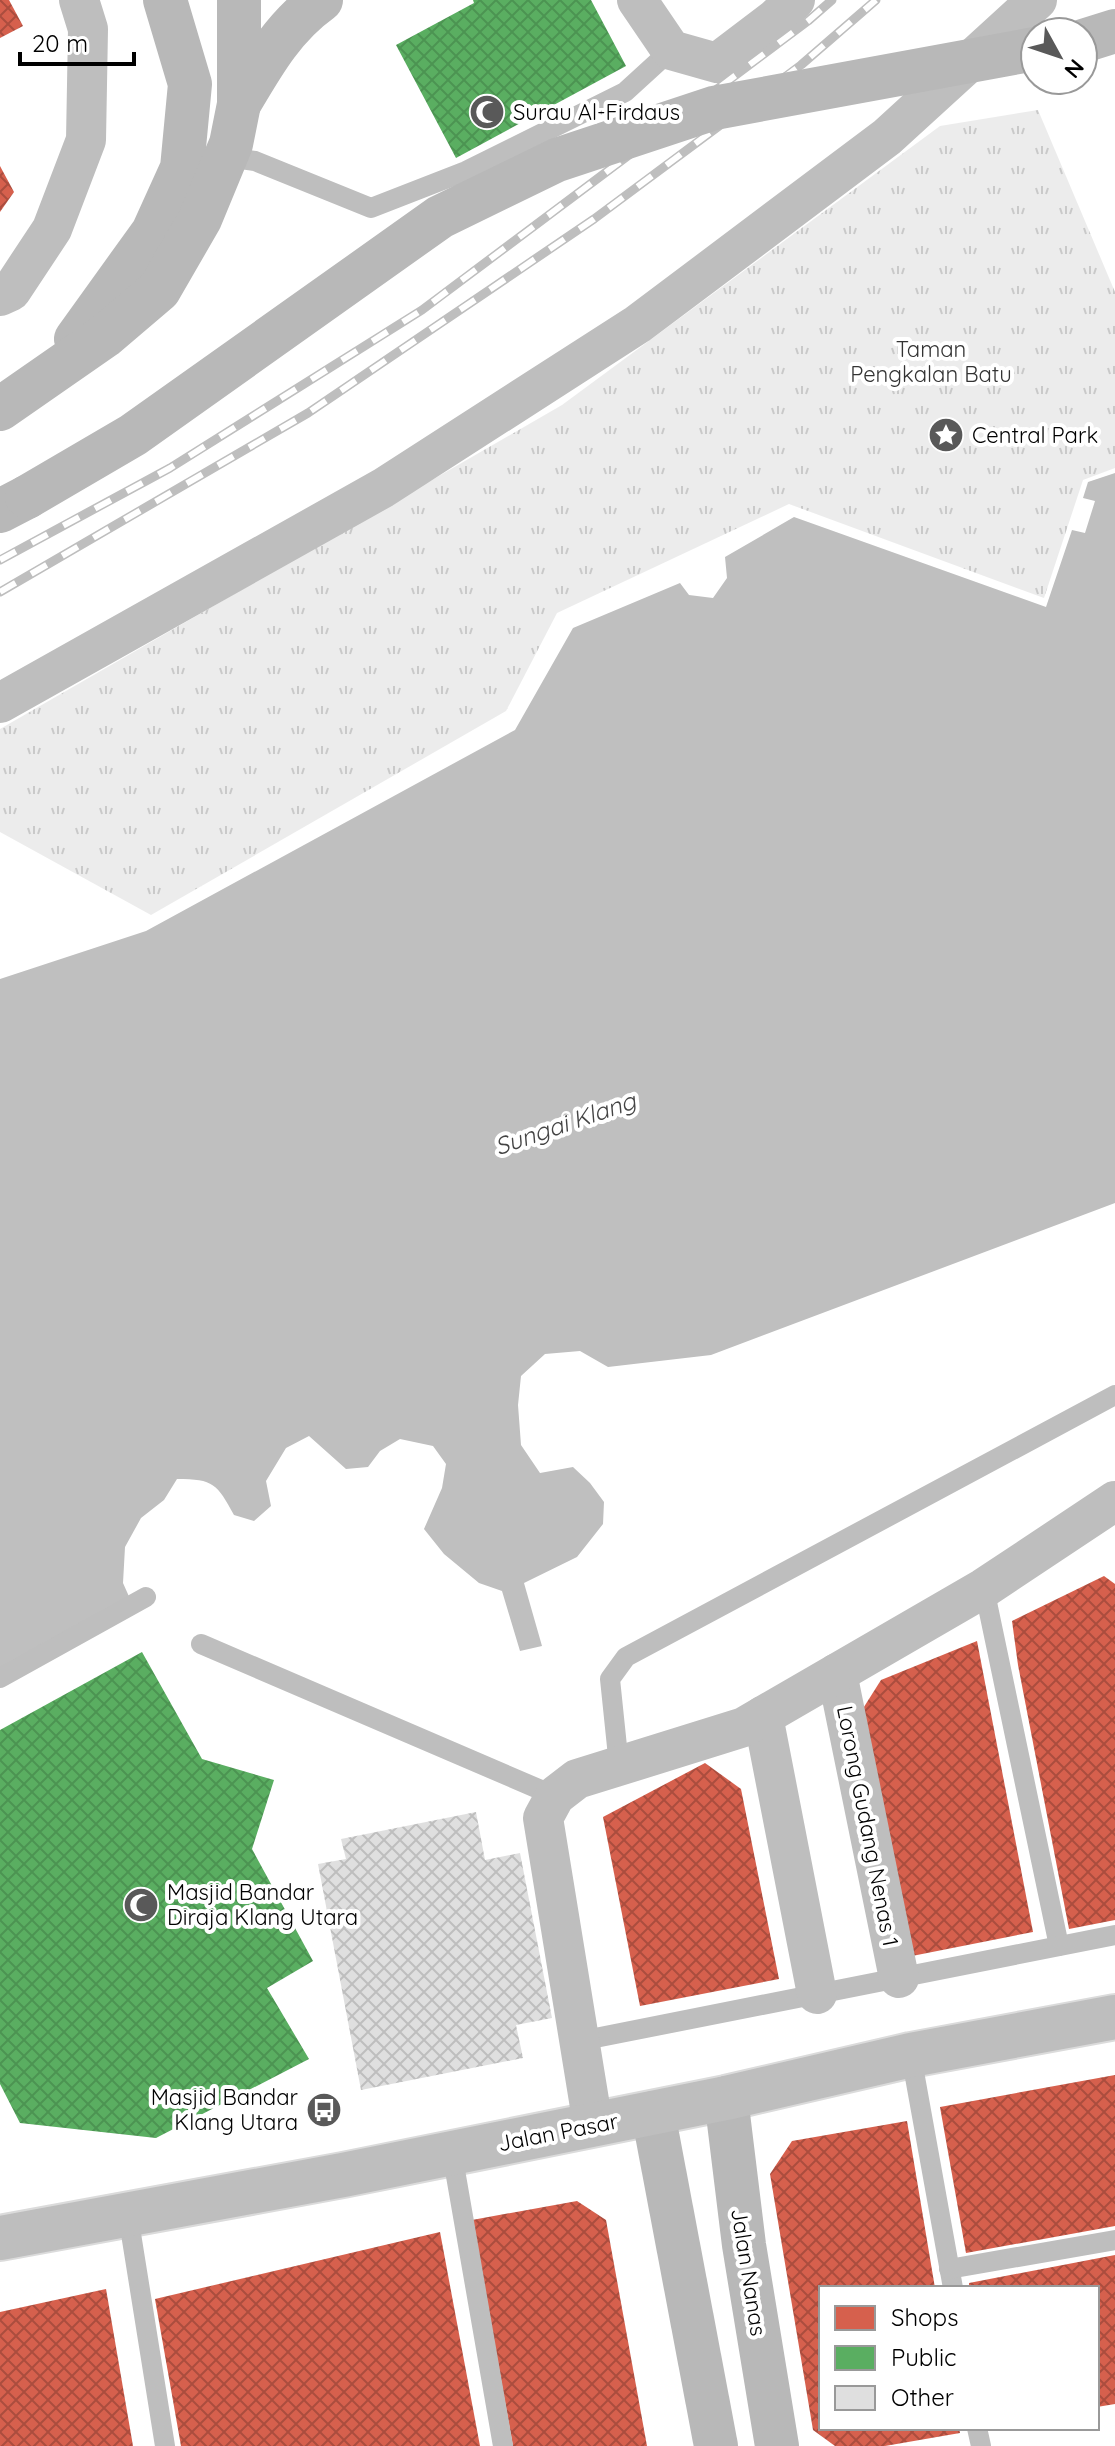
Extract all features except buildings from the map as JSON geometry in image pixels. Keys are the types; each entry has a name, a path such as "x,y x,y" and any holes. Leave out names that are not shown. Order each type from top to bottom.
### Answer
{"highway":[{"name":"Jalan Pasar","path":"0,2238 452,2153 726,2098 911,2055 1115,2017"}],"main road":[{"path":"52,373 153,232 182,168 190,84 165,0"},
{"path":"0,409 105,336 159,290 200,219 227,157 239,104 239,0"},
{"path":"239,104 270,52 290,26 321,0"},
{"path":"14,504 133,435 440,217 557,160 714,108 1019,52"},
{"name":"Jalan Nanas","path":"726,2098 744,2245 777,2446"},
{"path":"653,2113 716,2446"}],"street":[{"path":"0,296 11,291 52,229 86,140 88,29 79,0"},
{"path":"637,0 671,50 717,63 795,0"},
{"path":"0,703 383,488 638,324 887,137 1037,0"},
{"path":"593,2125 543,1818 555,1796 577,1779 744,1727 984,1588 1115,1501"},
{"name":"Lorong Gudang Nenas 1","path":"837,1673 899,1978"},
{"path":"763,1716 817,1994"}],"lane":[{"path":"227,157 255,161 371,208 466,171 625,92 671,50"},
{"path":"619,1766 610,1679 626,1657 1115,1395"},
{"path":"984,1588 1059,1946"},
{"path":"0,1678 146,1597"},
{"path":"201,1644 555,1796"},
{"path":"580,2041 1115,1935"},
{"path":"911,2055 951,2278 1115,2240"},
{"path":"452,2153 503,2446"},
{"path":"128,2215 165,2446"}],"green space":[{"name":"Taman Pengkalan Batu","path":"1038,110 1115,292 1115,468 1083,480 1044,598 789,504 557,613 506,711 151,915 0,832 0,729 562,405 940,126"}],"water":[{"name":"Sungai Klang","path":"1115,473 1115,1203 711,1355 608,1367 580,1351 545,1354 521,1376 518,1405 521,1445 540,1473 573,1467 604,1502 603,1524 577,1557 524,1583 542,1646 520,1651 502,1591 479,1583 444,1554 424,1529 442,1488 446,1464 433,1446 400,1439 380,1451 368,1467 346,1469 309,1436 286,1448 266,1481 271,1506 254,1521 234,1515 213,1485 199,1480 177,1479 164,1500 141,1518 125,1547 123,1583 131,1601 0,1671 0,979 146,931 515,730 573,628 680,583 689,595 713,598 727,578 725,557 794,517 1046,607 1072,530 1085,533 1095,501 1083,498 1088,482"}],"railway":[{"path":"0,560 170,468 422,310 832,0"},
{"path":"0,592 308,413 594,219 801,65 876,0"}],"place":[{"name":"Surau Al-Firdaus","path":"487,112"},
{"name":"Central Park","path":"946,435"},
{"name":"Masjid Bandar Diraja Klang Utara","path":"141,1905"},
{"name":"Masjid Bandar Klang Utara","path":"324,2110"}]}
